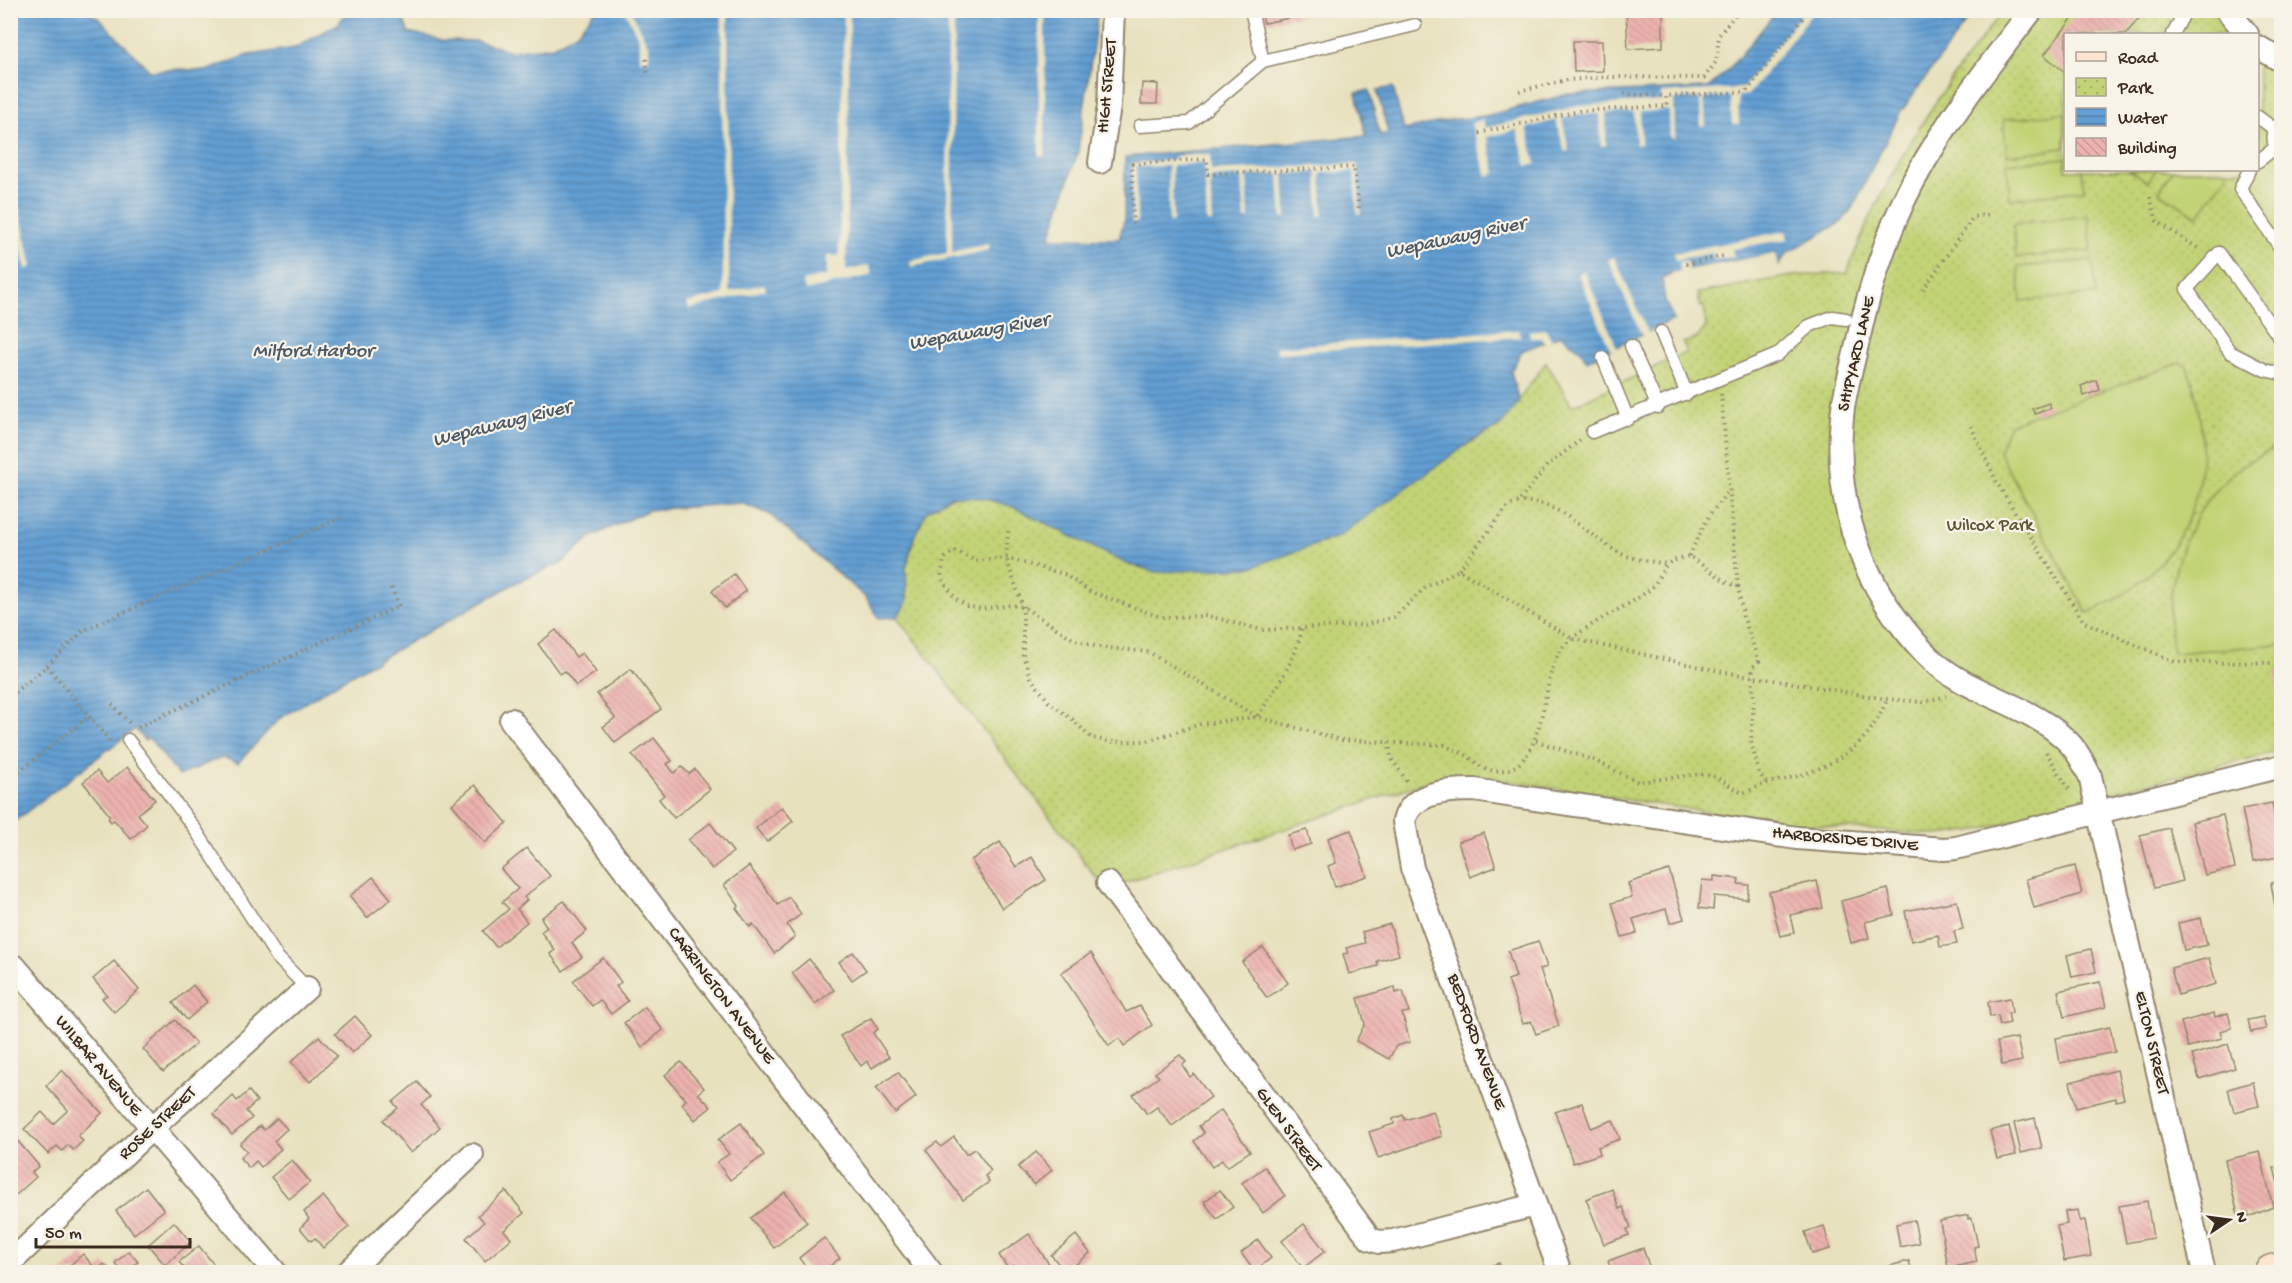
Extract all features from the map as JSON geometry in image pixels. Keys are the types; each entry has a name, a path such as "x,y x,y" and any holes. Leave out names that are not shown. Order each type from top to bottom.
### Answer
{"main road":[{"path":"2271,1272 2282,1269"}],"street":[{"name":"HIGH STREET","path":"1101,162 1109,106 1113,10"},
{"name":"SHIPYARD LANE","path":"2032,10 1964,101 1927,158 1903,203 1880,260 1842,414 1846,509 1865,569 1880,594 1927,655 1968,685 2026,713 2064,737 2080,755 2090,776 2090,815"},
{"path":"2227,10 2246,33"},
{"path":"2259,48 2282,60"},
{"name":"CARRINGTON AVENUE","path":"511,720 931,1272"},
{"name":"HARBORSIDE DRIVE","path":"1412,806 1442,792 1474,789 1797,838 1944,849 1956,848 2282,766"},
{"name":"BEDFORD AVENUE","path":"1412,806 1403,826 1412,868 1560,1272"},
{"name":"ELTON STREET","path":"2090,815 2204,1272"},
{"name":"GLEN STREET","path":"1108,883 1370,1239 1379,1242 1393,1241 1535,1204"},
{"name":"WILBAR AVENUE","path":"15,967 151,1130 275,1272"},
{"name":"ROSE STREET","path":"10,1263 307,988"},
{"path":"348,1272 472,1155"}],"lane":[{"path":"1251,10 1263,61"},
{"path":"2174,33 2186,10"},
{"path":"1140,126 1189,123 1263,61 1416,25"},
{"path":"2259,117 2278,125 2273,139 2278,151 2259,160"},
{"path":"2249,171 2240,189 2282,250"},
{"path":"2282,341 2219,253 2187,289 2230,352 2265,370 2282,374"},
{"path":"1592,432 1658,407 1777,355 1809,326 1832,317 1846,319"},
{"path":"1661,332 1687,394"},
{"path":"1631,346 1658,407"},
{"path":"1603,358 1628,419"},
{"path":"128,741 195,829 277,957 307,988"}],"path":[{"path":"1519,91 1567,80 1611,77 1704,78 1716,62 1719,35 1739,10"},
{"path":"1624,94 1666,96 1746,92 1809,10"},
{"path":"646,59 648,76"},
{"path":"1479,133 1579,111 1667,106 1666,96"},
{"path":"1133,224 1132,164 1207,159 1208,174 1354,167 1359,211"},
{"path":"2150,197 2157,221 2200,250 2211,262"},
{"path":"1923,290 1973,217 1992,214"},
{"path":"1686,264 1724,256"},
{"path":"1719,381 1738,586 1743,616 1759,661 1753,667 1752,675 1754,700 1751,741 1759,773 1766,783"},
{"path":"1971,426 1997,483 2084,622 2175,662 2282,663"},
{"path":"1520,501 1547,466 1592,432"},
{"path":"1667,564 1649,591 1573,639 1558,654 1536,741 1520,761 1510,768 1486,769 1468,756 1444,745 1342,740 1257,717 1149,652 1098,647 1075,640 1023,607 1011,605 981,609 967,606 955,598 941,577 944,559 954,551 976,561 1006,558 1064,574 1091,592 1161,617 1208,616 1262,630 1364,625 1394,617 1426,587 1459,570 1508,506 1520,501 1538,502 1561,512 1621,554 1667,564 1689,556 1707,519 1728,492"},
{"path":"10,696 47,666 84,630 341,518"},
{"path":"1008,531 1006,558 1023,607 1023,656 1032,680 1048,702 1073,720 1091,738 1114,742 1147,741 1201,724 1257,717 1274,693 1299,643 1302,629"},
{"path":"1689,556 1728,583 1738,586"},
{"path":"1459,570 1573,639 1687,665 1887,699 1923,702 1938,699 1968,685"},
{"path":"112,704 135,729 399,606 390,585"},
{"path":"47,666 113,746"},
{"path":"1536,741 1596,761 1638,782 1700,774 1716,777 1742,793 1766,783 1800,778 1844,754 1866,739 1879,720 1887,699"},
{"path":"10,779 89,716"},
{"path":"1389,742 1394,764 1406,779 1412,806"},
{"path":"2042,747 2090,815"}],"green space":[{"name":"Wilcox Park","path":"2003,11 2214,11 2239,33 2064,33 2064,171 2259,171 2259,51 2281,72 2281,751 2126,789 1984,829 1938,835 1772,822 1507,781 1463,777 1432,780 1105,889 897,617 907,602 906,568 914,537 927,511 951,496 982,498 1011,506 1127,564 1156,571 1249,568 1500,426 1546,362 1572,406 1687,352 1683,343 1697,338 1706,327 1704,306 1700,307 1698,293 1791,276 1847,273 1877,203 1895,169 1935,103"},
{"path":"2064,113 2064,148 2007,155 2003,120"},
{"path":"2064,158 2064,171 2082,171 2084,190 2010,199 2007,164"},
{"path":"2131,171 2155,171 2148,182"},
{"path":"2172,171 2229,171 2198,217 2159,192"},
{"path":"2088,216 2092,250 2016,258 2013,224"},
{"path":"2092,260 2096,294 2021,301 2018,267"},
{"path":"2180,363 2187,366 2198,404 2202,442 2200,478 2191,512 2175,543 2153,571 2123,594 2087,613 1999,452 2010,424"},
{"path":"2281,446 2281,644 2173,653 2170,622 2172,590 2179,559 2190,529 2206,502 2227,479 2252,460"}],"water":[{"name":"Milford Harbor","path":"11,11 86,11 99,18 150,71 181,69 206,71 248,55 295,48 338,24 348,11 401,11 408,32 443,40 477,41 511,51 554,46 576,33 595,11 1098,11 1078,152 1050,238 1119,239 1124,221 1125,157 1366,136 1356,93 1369,90 1380,135 1388,133 1377,90 1393,87 1404,130 1450,120 1485,116 1568,94 1708,88 1728,70 1777,11 1974,11 1900,113 1854,205 1842,222 1787,253 1779,266 1776,253 1672,273 1662,278 1665,301 1674,320 1587,361 1581,351 1561,335 1522,351 1511,371 1519,402 1500,426 1472,441 1338,537 1249,568 1156,572 1127,564 1011,506 982,498 951,496 927,511 914,537 906,568 907,602 897,617 879,618 866,598 769,514 741,503 649,510 591,537 563,562 519,581 337,683 279,719 238,763 222,757 179,776 149,738 145,741 135,729 11,824"}],"pier":[{"path":"625,11 631,11 649,47 649,59 639,60 639,39"},
{"path":"722,11 728,11 729,292 764,284 766,290 689,309 687,303 723,294"},
{"path":"844,11 850,11 846,271 869,265 872,275 805,291 803,281 827,275 827,256 839,256"},
{"path":"948,11 954,11 952,252 988,244 989,250 911,267 910,261 947,253"},
{"path":"1039,11 1045,11 1045,156 1039,156"},
{"path":"1804,11 1814,11 1748,95 1738,96 1739,124 1732,124 1730,96 1704,98 1706,126 1701,126 1700,98 1674,99 1675,138 1670,138 1669,110 1640,112 1641,144 1636,145 1634,112 1606,113 1606,145 1601,146 1600,114 1580,114 1562,119 1569,150 1565,152 1556,120 1527,128 1536,164 1527,166 1517,130 1487,137 1496,173 1487,176 1471,123 1483,120 1485,128 1578,106 1661,101 1661,93 1743,88"},
{"path":"1210,154 1211,171 1357,164 1361,214 1357,214 1354,171 1321,173 1323,215 1319,216 1317,172 1284,174 1286,217 1282,218 1279,174 1247,176 1249,219 1245,219 1242,176 1210,178 1212,222 1207,222 1204,163 1172,165 1173,222 1169,222 1168,166 1136,167 1137,222 1132,223 1132,163 1175,160 1175,156"},
{"path":"11,174 32,267 26,269 11,202"},
{"path":"1786,231 1788,239 1732,249 1734,257 1714,260 1712,253 1675,260 1674,253"},
{"path":"1776,253 1779,266 1776,266 1774,256 1673,276 1672,273 1680,271 1679,262 1686,260 1688,270"},
{"path":"1614,257 1649,335 1643,338 1608,260"},
{"path":"1584,271 1618,350 1612,353 1578,274"},
{"path":"1546,329 1552,341 1545,344 1542,338 1530,338 1529,331"},
{"path":"1519,330 1520,337 1277,353 1277,347"}],"building":[{"path":"1261,10 1319,10 1319,12 1264,23"},
{"path":"1626,10 1663,10 1663,47 1628,49"},
{"path":"2079,10 2142,10 2144,12 2127,33 2064,33 2064,71 2044,55"},
{"path":"1573,41 1602,41 1603,71 1574,72"},
{"path":"1142,83 1158,84 1157,104 1141,104"},
{"path":"2096,380 2100,390 2084,396 2081,386"},
{"path":"2049,403 2051,408 2035,414 2032,409"},
{"path":"734,574 746,591 725,608 712,591"},
{"path":"556,630 576,657 582,653 596,672 576,686 565,671 560,674 538,644"},
{"path":"631,669 661,709 615,743 603,727 615,718 597,694"},
{"path":"2282,670 2282,690 2277,691 2275,671"},
{"path":"654,738 672,761 667,764 674,773 682,767 689,774 695,769 710,789 674,818 659,799 664,795 632,755"},
{"path":"127,767 155,800 138,814 147,825 131,839 114,820 111,822 108,818 110,816 83,782 97,771 107,783"},
{"path":"475,785 507,823 485,843 452,804"},
{"path":"2272,803 2282,856 2253,862 2242,809"},
{"path":"782,807 793,821 767,842 756,828"},
{"path":"2223,815 2235,868 2205,875 2192,822"},
{"path":"710,823 733,852 712,869 688,840"},
{"path":"2169,828 2183,881 2154,888 2140,835"},
{"path":"1307,830 1311,844 1292,850 1288,835"},
{"path":"1351,830 1367,876 1335,887 1328,866 1336,863 1328,838"},
{"path":"1484,833 1496,867 1470,877 1458,842"},
{"path":"1000,842 1016,867 1032,857 1046,880 1002,908 971,860"},
{"path":"527,848 550,876 524,897 527,900 517,909 527,922 496,947 483,931 509,909 502,902 518,889 501,869"},
{"path":"749,866 778,905 789,897 801,914 787,925 795,937 774,953 753,924 750,927 736,908 739,906 724,885"},
{"path":"2075,866 2082,894 2034,908 2026,879"},
{"path":"1669,870 1684,919 1670,923 1666,909 1633,919 1637,933 1622,937 1612,903 1632,897 1628,883"},
{"path":"1714,876 1739,879 1738,884 1749,885 1747,899 1714,896 1713,910 1699,908 1702,880 1714,881"},
{"path":"373,877 391,899 367,918 350,896"},
{"path":"1817,881 1823,908 1790,915 1794,933 1780,936 1769,892"},
{"path":"2282,881 2282,923 2278,923 2271,883"},
{"path":"1888,889 1894,915 1865,922 1869,938 1851,943 1841,901"},
{"path":"564,901 587,931 572,943 582,957 563,971 550,954 555,950 541,932 547,927 541,918"},
{"path":"1957,901 1963,929 1954,931 1957,944 1940,947 1938,935 1911,941 1905,911"},
{"path":"2201,918 2207,945 2184,950 2178,923"},
{"path":"1390,924 1399,955 1377,961 1378,966 1349,974 1343,954 1348,953 1346,948 1365,943 1362,932"},
{"path":"1538,941 1547,967 1540,969 1559,1026 1536,1034 1531,1021 1523,1024 1508,980 1516,977 1508,951"},
{"path":"1263,947 1288,983 1267,998 1242,962"},
{"path":"2091,949 2096,972 2072,977 2067,955"},
{"path":"853,952 866,970 852,980 839,962"},
{"path":"1091,953 1126,1012 1140,1006 1152,1025 1124,1046 1119,1038 1109,1046 1061,973"},
{"path":"603,958 621,982 616,986 628,1001 611,1014 600,1000 592,1006 573,981"},
{"path":"2209,958 2216,984 2178,995 2171,968"},
{"path":"809,959 834,990 815,1004 792,973"},
{"path":"114,961 139,990 114,1012 102,998 107,995 93,979"},
{"path":"2100,982 2106,1007 2064,1017 2058,991"},
{"path":"193,985 207,1002 187,1020 173,1003"},
{"path":"1395,987 1396,993 1403,991 1409,1012 1402,1013 1410,1042 1396,1046 1389,1059 1356,1041 1365,1024 1358,998"},
{"path":"2010,998 2012,1013 2008,1013 2010,1023 2000,1025 1998,1016 1990,1017 1988,1002"},
{"path":"645,1007 663,1030 642,1047 624,1023"},
{"path":"2214,1013 2215,1017 2228,1013 2232,1028 2220,1031 2222,1038 2188,1047 2181,1022"},
{"path":"355,1016 372,1035 352,1053 335,1034"},
{"path":"2263,1017 2266,1029 2251,1032 2248,1020"},
{"path":"871,1018 878,1029 873,1033 889,1057 872,1068 867,1061 861,1066 840,1036"},
{"path":"175,1020 196,1044 163,1072 143,1049"},
{"path":"2110,1027 2115,1052 2060,1063 2056,1038"},
{"path":"319,1036 337,1056 310,1082 291,1062"},
{"path":"2017,1038 2022,1061 2002,1065 1997,1042"},
{"path":"2228,1044 2235,1068 2199,1079 2192,1055"},
{"path":"1180,1055 1186,1062 1182,1065 1190,1077 1194,1074 1211,1097 1172,1126 1157,1107 1147,1114 1133,1095 1159,1077 1155,1073"},
{"path":"681,1062 704,1088 698,1093 711,1107 695,1120 682,1104 686,1100 665,1075"},
{"path":"62,1070 102,1113 78,1136 83,1141 73,1150 68,1145 62,1151 57,1146 48,1154 24,1129 42,1112 53,1124 68,1110 46,1086"},
{"path":"2117,1070 2124,1099 2116,1101 2116,1098 2076,1108 2070,1082"},
{"path":"898,1072 916,1097 895,1113 876,1088"},
{"path":"417,1082 430,1097 421,1105 440,1127 411,1153 383,1120 398,1108 393,1102"},
{"path":"2253,1082 2259,1106 2234,1112 2228,1089"},
{"path":"249,1091 257,1101 246,1111 252,1118 232,1135 214,1114 233,1096 237,1101"},
{"path":"1582,1103 1591,1128 1613,1120 1620,1139 1598,1147 1600,1154 1573,1163 1555,1112"},
{"path":"1221,1110 1250,1151 1227,1167 1222,1160 1212,1167 1194,1141 1204,1133 1199,1126"},
{"path":"1433,1111 1442,1136 1378,1158 1369,1132 1394,1124 1393,1119 1403,1115 1405,1120"},
{"path":"277,1118 287,1129 274,1141 281,1149 261,1167 256,1161 249,1168 240,1158 247,1151 240,1144 260,1126 264,1130"},
{"path":"2035,1118 2042,1148 2021,1153 2014,1123"},
{"path":"741,1123 764,1155 730,1180 717,1162 729,1154 718,1140"},
{"path":"2009,1126 2016,1155 1997,1159 1990,1131"},
{"path":"10,1132 39,1166 32,1172 36,1177 15,1196 10,1190"},
{"path":"954,1137 966,1154 975,1149 991,1171 985,1176 989,1182 963,1200 926,1150 937,1142 941,1147"},
{"path":"1036,1152 1052,1170 1034,1185 1018,1167"},
{"path":"2260,1152 2273,1207 2249,1217 2248,1213 2238,1215 2225,1160"},
{"path":"292,1160 310,1182 289,1199 271,1177"},
{"path":"2282,1166 2282,1195 2281,1195 2274,1168"},
{"path":"1265,1167 1285,1196 1263,1213 1242,1183"},
{"path":"146,1187 164,1210 134,1234 116,1211"},
{"path":"1612,1189 1619,1209 1623,1207 1631,1228 1627,1229 1629,1235 1604,1244 1586,1199"},
{"path":"1220,1190 1233,1207 1217,1219 1204,1202"},
{"path":"506,1191 524,1213 504,1230 511,1239 485,1261 466,1238 484,1222 478,1215"},
{"path":"785,1192 807,1222 774,1248 751,1218"},
{"path":"323,1196 349,1227 323,1248 315,1238 311,1241 300,1228 309,1219 304,1212"},
{"path":"2147,1201 2153,1238 2126,1243 2119,1206"},
{"path":"2078,1210 2080,1221 2085,1220 2091,1256 2064,1261 2057,1226 2067,1224 2065,1212"},
{"path":"1968,1215 1968,1219 1972,1218 1978,1246 1974,1247 1977,1262 1948,1268 1940,1221"},
{"path":"1914,1220 1919,1243 1900,1247 1896,1224"},
{"path":"174,1222 191,1242 165,1265 148,1245"},
{"path":"1304,1224 1325,1251 1303,1268 1282,1241"},
{"path":"1824,1226 1830,1249 1812,1254 1805,1232"},
{"path":"1029,1234 1051,1267 1043,1272 1019,1272 1013,1265 1008,1269 999,1255"},
{"path":"1076,1235 1090,1253 1066,1272 1051,1255"},
{"path":"824,1238 840,1258 822,1272 805,1272 808,1270 799,1258"},
{"path":"1258,1240 1271,1258 1254,1271 1241,1253"},
{"path":"199,1246 219,1271 180,1272 185,1269 179,1262"},
{"path":"1643,1248 1651,1272 1612,1272 1608,1261"},
{"path":"129,1251 138,1262 122,1272 115,1263"},
{"path":"83,1254 97,1271 104,1264 112,1272 62,1272"},
{"path":"1909,1261 1912,1272 1878,1272 1877,1269"},
{"path":"1499,1263 1502,1272 1478,1272 1477,1270"}],"water label":[{"name":"Wepawaug River","path":"1456,239"},
{"name":"Wepawaug River","path":"979,333"},
{"name":"Wepawaug River","path":"502,425"}]}
